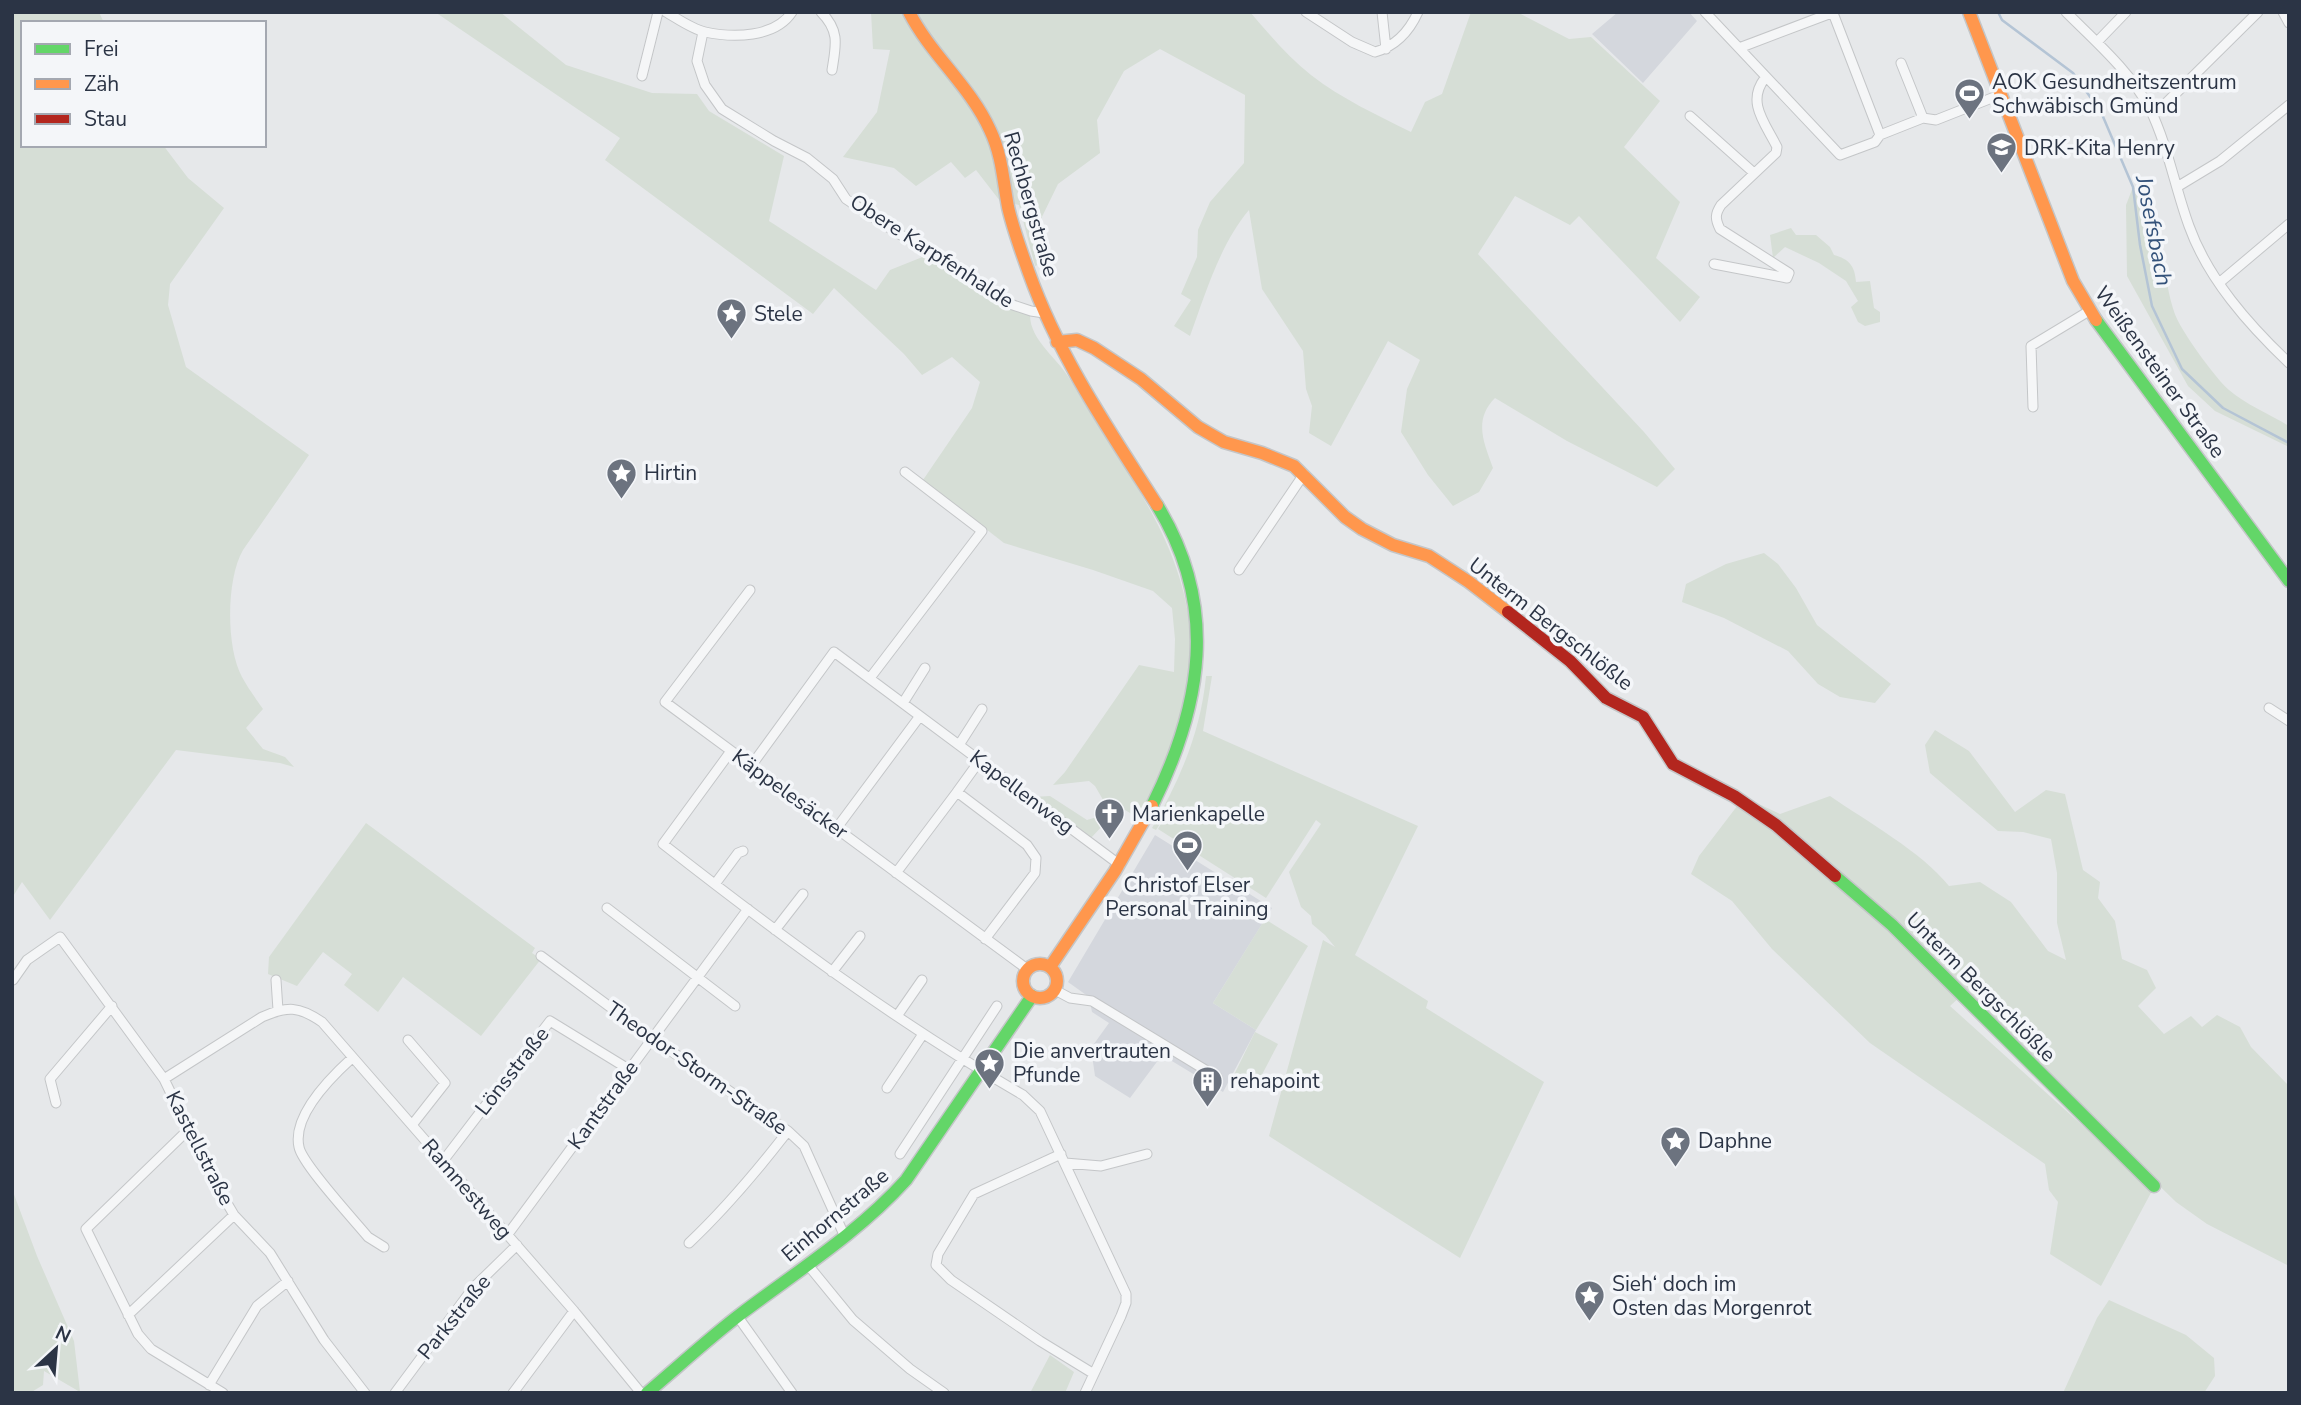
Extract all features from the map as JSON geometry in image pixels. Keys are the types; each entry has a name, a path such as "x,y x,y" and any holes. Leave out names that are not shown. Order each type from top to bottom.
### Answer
{"main road":[{"name":"Rechbergstraße","path":"909,12 929,46 963,86 982,114 998,148 1011,217 1044,313 1085,392 1167,522 1179,548 1190,584 1198,641 1198,672 1191,713 1168,781 1120,864"},
{"name":"Weißensteiner Straße","path":"1969,12 2073,281 2089,310 2289,581"},
{"name":"Unterm Bergschlößle","path":"1057,342 1077,340 1086,344 1141,379 1198,427 1224,442 1294,466 1345,517 1362,529 1393,545 1429,556 1469,582 1570,661 1606,698 1643,717 1673,764 1734,796 1776,825 1892,925 2154,1186"},
{"path":"1051,967 1120,864"},
{"path":"1041,963 1051,967 1058,977 1055,990 1043,998 1032,996 1023,982 1027,969 1041,963"},
{"name":"Einhornstraße","path":"647,1393 738,1317 886,1203 906,1180 1032,996"}],"street":[{"path":"642,76 658,12"},
{"path":"666,12 703,32 730,35 761,33 788,19 792,12"},
{"path":"821,12 831,22 836,35 832,70"},
{"path":"1306,12 1366,50 1375,52 1401,38 1418,12"},
{"path":"1381,12 1386,48"},
{"path":"1705,12 1840,155 1875,142 1880,135 1923,118 1936,120 2002,94"},
{"path":"2066,12 2118,64 2150,110 2191,232 2219,283 2251,324 2289,363"},
{"path":"2097,42 2126,12"},
{"path":"2150,110 2162,107 2258,12"},
{"path":"2283,12 2289,23"},
{"path":"1739,48 1834,13 1880,135"},
{"name":"Obere Karpfenhalde","path":"703,32 697,61 705,85 722,109 807,158 833,178 846,198 894,231 948,262 978,286 1006,303 1044,313"},
{"path":"1901,63 1923,118"},
{"path":"1714,264 1787,278 1789,273 1720,229 1715,213 1776,153 1777,147 1757,106 1758,88 1765,78"},
{"path":"2177,187 2220,160 2289,105"},
{"path":"1690,116 1754,173"},
{"path":"2219,283 2289,224"},
{"path":"2033,407 2031,346 2089,310"},
{"path":"870,678 982,531 905,472"},
{"path":"1239,570 1304,474"},
{"name":"Käppelesäcker","path":"750,590 666,702 1027,969"},
{"path":"751,766 834,652 959,745"},
{"path":"903,703 925,668"},
{"path":"2269,708 2289,721"},
{"name":"Kapellenweg","path":"982,709 959,745 1120,864"},
{"path":"836,829 920,716"},
{"path":"732,751 663,844 832,972 923,1034 1036,1105 1126,1294 1121,1316 1085,1393"},
{"path":"896,873 980,760"},
{"path":"957,792 1027,845 1036,858 1034,873 985,939"},
{"path":"715,884 738,853 743,851"},
{"path":"775,930 803,894"},
{"path":"607,908 735,1006"},
{"name":"Kantstraße","path":"508,1234 748,909"},
{"path":"832,972 860,936"},
{"name":"Kastellstraße","path":"13,980 27,960 60,937 164,1079 233,1214 270,1253 324,1340 365,1393"},
{"name":"Theodor-Storm-Straße","path":"541,956 652,1038 788,1131 804,1146 845,1237"},
{"path":"164,1079 241,1028 278,1010 276,980"},
{"path":"897,1016 922,980"},
{"path":"1055,990 1070,998 1092,1001 1217,1077"},
{"path":"56,1103 50,1079 112,1006"},
{"path":"900,1154 997,1006"},
{"name":"Ramnestweg","path":"278,1010 291,1009 312,1015 322,1022 508,1234 641,1393"},
{"name":"Lönsstraße","path":"443,1161 550,1021 630,1070"},
{"path":"887,1088 923,1034"},
{"path":"408,1040 445,1083 412,1125"},
{"path":"352,1058 330,1078 298,1128 299,1151 368,1237 384,1247"},
{"path":"188,1130 86,1228 138,1334 151,1349 223,1393"},
{"path":"688,1243 738,1195 788,1131"},
{"path":"1094,1374 951,1280 936,1265 938,1254 974,1194 1063,1159 1101,1166 1147,1154"},
{"path":"128,1315 233,1214"},
{"name":"Parkstraße","path":"395,1393 473,1288 517,1245"},
{"path":"808,1265 853,1320 910,1369 944,1393"},
{"path":"209,1385 257,1306 288,1281"},
{"path":"513,1393 574,1311"},
{"path":"738,1317 792,1393"}],"shaded area":[{"path":"12,12 99,12 103,21 21,21 21,147 165,147 188,178 224,208 170,284 168,305 186,367 309,455 243,550 233,578 230,613 237,664 244,681 263,709 246,728 263,749 285,757 294,767 176,750 50,920 22,882 12,898"},
{"path":"435,12 500,12 566,65 652,93 697,94 709,111 784,156 769,221 876,290 890,270 925,256 977,288 1030,315 1031,324 1040,342 1066,373 1137,487 1173,558 1184,596 1191,636 1186,710 1172,758 1140,819 1125,810 1106,822 1090,839 1032,797 1050,796 1087,820 1097,817 1106,805 1089,781 1053,785 1065,772 1139,665 1174,672 1172,608 1153,591 1004,543 923,480 972,408 980,382 952,357 922,375 904,354 834,288 813,314 605,160 620,138"},
{"path":"871,12 1250,12 1287,53 1323,84 1411,132 1425,102 1442,94 1471,12 1517,12 1569,39 1591,37 1660,101 1624,147 1680,202 1656,258 1700,297 1680,322 1579,216 1570,225 1515,196 1478,254 1644,432 1675,469 1657,487 1567,441 1495,398 1488,406 1482,423 1484,441 1493,468 1479,492 1453,506 1428,475 1401,432 1407,389 1420,360 1388,341 1331,446 1309,433 1312,406 1306,389 1303,351 1262,289 1249,210 1222,254 1190,336 1174,326 1191,300 1181,294 1197,257 1198,230 1210,202 1244,163 1245,95 1160,49 1124,71 1097,120 1100,153 1058,184 1038,225 1047,252 1041,264 1035,266 1019,205 1000,201 976,170 965,178 951,162 916,186 894,168 843,157 877,112 890,50 873,49"},
{"path":"1618,12 1689,12 1697,21 1643,83 1592,34"},
{"path":"2133,187 2143,197 2151,212 2172,307 2182,328 2223,385 2250,405 2289,426 2289,447 2215,411 2188,386 2127,276 2126,205"},
{"path":"1791,228 1796,235 1816,235 1830,247 1834,255 1850,264 1856,282 1870,281 1874,308 1880,312 1880,322 1865,326 1858,322 1851,307 1858,301 1846,281 1819,263 1785,247 1773,258 1770,235"},
{"path":"1764,553 1778,564 1796,588 1817,625 1891,684 1875,703 1840,697 1818,684 1788,651 1724,618 1682,602 1686,584 1726,564"},
{"path":"1206,676 1212,676 1203,731 1418,826 1355,955 1428,1001 1426,1008 1544,1082 1460,1258 1269,1136 1323,940 1335,947 1312,924 1311,916 1301,907 1289,872 1321,824 1316,820 1266,898 1158,829 1173,803 1156,830 1152,828 1188,755"},
{"path":"1935,730 1969,751 2015,812 2046,790 2065,794 2083,870 2100,882 2098,898 2115,921 2122,959 2147,970 2156,988 2138,1006 2164,1034 2191,1016 2202,1027 2217,1015 2240,1027 2251,1047 2289,1086 2289,1266 2207,1224 2176,1202 1963,994 1950,1006 2153,1189 2101,1286 2050,1254 2058,1202 2049,1190 2045,1164 1870,1043 1772,949 1732,901 1691,874 1699,856 1744,797 1780,814 1830,796 1909,849 1949,886 1980,882 2011,902 2048,951 2066,960 2057,923 2057,873 2051,839 2023,832 1998,831 1930,773 1925,745"},
{"path":"366,823 535,948 532,953 541,959 481,1036 403,977 378,1012 344,985 352,974 323,952 297,986 268,974 269,957"},
{"path":"1155,835 1272,908 1213,1003 1256,1030 1223,1092 1162,1055 1130,1098 1095,1076 1091,1048 1109,1023 1092,1012 1089,997 1068,982"},
{"path":"1265,919 1308,946 1256,1030 1213,1003"},
{"path":"1255,1032 1278,1044 1255,1088 1233,1077"},
{"path":"12,1189 37,1256 74,1341 80,1392 44,1371 43,1385 30,1393 12,1393"},
{"path":"2109,1300 2186,1335 2214,1358 2215,1376 2204,1393 2063,1393 2097,1318"},
{"path":"1050,1355 1074,1372 1065,1393 1030,1393"}],"waterway":[{"name":"Josefsbach","path":"1998,12 2002,20 2073,73 2101,112 2133,187 2140,245 2152,306 2182,369 2223,408 2289,443"}],"traffic: fast":[{"path":"2096,320 2289,581"},
{"path":"1152,806 1183,731 1192,693 1196,656 1196,618 1189,580 1177,543 1157,505"},
{"path":"1835,876 1892,925 2154,1186"},
{"path":"647,1393 730,1323 827,1250 888,1199 906,1180 1032,996"}],"traffic: slow":[{"path":"909,12 982,114 1000,158 1012,224 1041,304 1086,392 1157,505"},
{"path":"1969,12 2073,281 2096,320"},
{"path":"1057,342 1077,340 1094,348 1141,379 1198,427 1224,442 1294,466 1345,517 1362,529 1393,545 1429,556 1508,612"},
{"path":"1050,967 1115,871 1152,806"},
{"path":"1040,964 1052,969 1057,981 1052,993 1040,998 1028,993 1023,981 1028,969 1040,964"}],"traffic: jam":[{"path":"1508,612 1570,661 1606,698 1643,717 1673,764 1734,796 1776,825 1835,876"}],"place":[{"name":"AOK Gesundheitszentrum Schwäbisch Gmünd","path":"1969,121"},
{"name":"DRK-Kita Henry","path":"2001,175"},
{"name":"Stele","path":"731,341"},
{"name":"Hirtin","path":"621,500"},
{"name":"Marienkapelle","path":"1109,841"},
{"name":"Christof Elser Personal Training","path":"1187,872"},
{"name":"Die anvertrauten Pfunde","path":"990,1090"},
{"name":"rehapoint","path":"1207,1108"},
{"name":"Daphne","path":"1675,1168"},
{"name":"Sieh‘ doch im Osten das Morgenrot","path":"1589,1323"}]}
